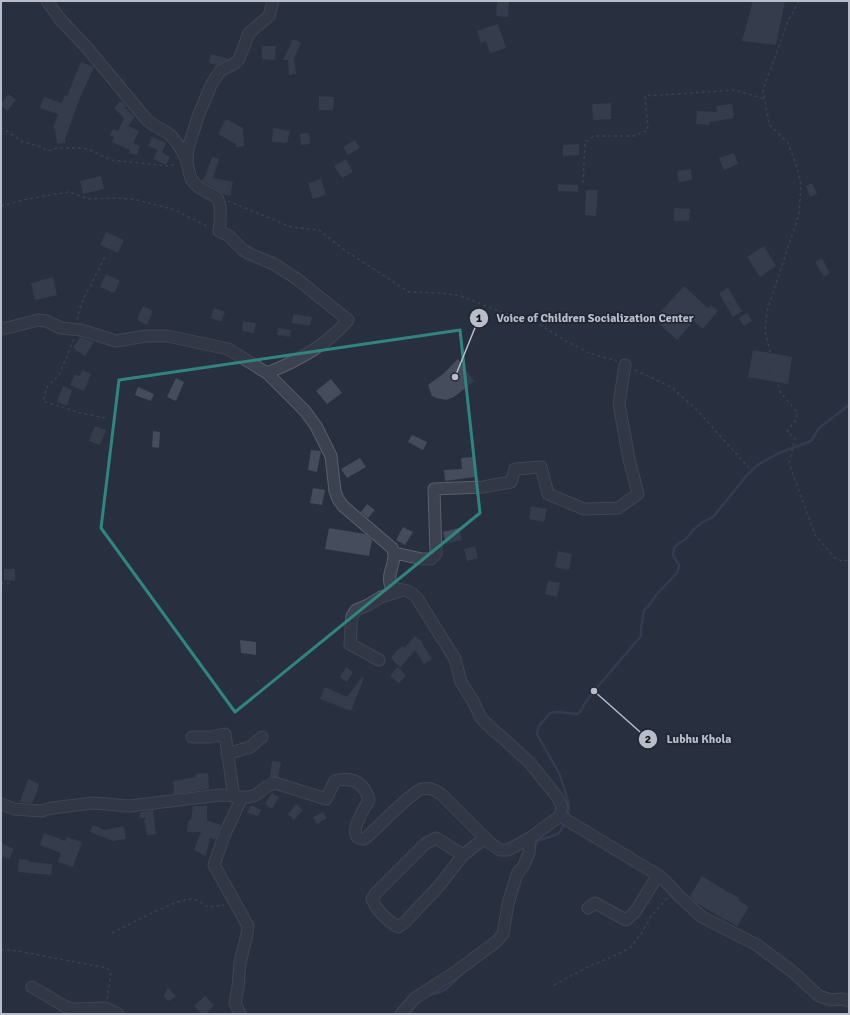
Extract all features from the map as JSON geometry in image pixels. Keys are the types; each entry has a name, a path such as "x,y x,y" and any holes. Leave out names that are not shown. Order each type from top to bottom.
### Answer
{"street":[{"path":"47,1 60,19 88,49 146,119 153,126 171,137 185,157 189,175 198,188 217,198 220,217 219,231 229,236 250,254 274,264 297,279 348,320 340,329 308,354 288,365 268,373"},
{"path":"187,164 188,148 198,114 211,85 220,71 235,63 239,59 249,33 269,16 274,1"},
{"path":"1,328 7,328 38,320 46,321 61,328 77,330 116,341 146,336 168,336 228,349 268,373 305,411 319,433 331,456 335,491 338,499 343,506 392,548 395,553 395,558 389,573 388,581 391,586 395,589 406,590 417,598 455,659 461,682 473,701 481,718 530,763 558,798 562,806 565,819 658,875 680,898 702,917 744,937 762,948 793,972 819,996 831,1000 842,999 849,1001"},
{"path":"395,553 422,559 431,559 436,554 434,490 483,487 511,482 515,469 541,467 548,494 584,509 618,508 638,494 629,459 619,404 625,365"},
{"path":"379,660 350,644 352,616 356,610 368,605 380,597 406,590"},
{"path":"192,737 210,737 224,734 232,791 237,796"},
{"path":"227,754 250,747 262,737"},
{"path":"1,804 14,809 41,811 52,808 93,803 129,806 237,796 254,796 269,784 275,783 326,799 335,781 350,779 358,782 364,787 370,800 356,826 355,832 357,837 361,839 365,839 417,791 427,788 433,789 442,795 485,838 500,850 508,850 565,819"},
{"path":"237,796 214,865 248,926 240,963 235,1003 240,1014"},
{"path":"463,855 436,838 432,840 426,844 376,893 372,899 375,906 398,927 406,922 439,886 463,855 485,838"},
{"path":"401,1014 415,998 454,974 496,942 503,934 508,904 517,874 524,865 529,852 530,838"},
{"path":"588,908 595,903 626,920 635,912 658,875"},
{"path":"32,987 60,1004 74,1009 106,1008 118,1014"}],"path":[{"path":"799,1 788,21 763,90 769,124 788,143 797,167 801,186 799,214 767,311 765,331 780,392 796,411 797,418 787,432 795,438 789,463 815,535 836,559 843,561 849,560"},
{"path":"583,183 585,142 594,136 633,136 648,130 645,96 734,90 765,98"},
{"path":"1,127 23,142 41,147 47,151 57,148 82,148 90,150 111,160 167,166 180,163 187,164"},
{"path":"1,206 22,200 70,192 89,200 117,198 144,202 172,209 214,229"},
{"path":"225,199 291,227 319,230 346,251 409,292 442,293 461,296 509,315 533,320 564,340 589,353 616,360 671,387 696,409 749,468"},
{"path":"105,418 80,413 43,401 47,387 59,375 77,330 81,304 106,255"},
{"path":"1,583 12,584"},
{"path":"554,985 631,947 641,934 652,914 674,890"},
{"path":"112,933 169,905 191,898 209,908 236,903"},
{"path":"1,950 12,950 107,968 111,972 106,1008"}],"highlighted area":[{"path":"460,330 480,513 235,712 101,528 119,380"}],"building":[{"path":"497,1 509,1 508,17 496,16"},
{"path":"753,1 785,1 776,45 742,41"},
{"path":"498,24 506,48 490,53 486,41 481,43 477,31"},
{"path":"293,39 301,43 294,58 296,74 289,75 288,60 283,60"},
{"path":"262,46 276,46 275,60 262,59"},
{"path":"211,54 228,59 217,65 209,63"},
{"path":"81,62 94,67 80,98 65,139 65,143 57,144 55,129 53,128 58,114 40,108 44,97 62,103 65,95 67,96"},
{"path":"8,94 16,100 7,111 1,105"},
{"path":"319,96 334,97 333,110 319,110"},
{"path":"121,101 126,106 125,108 135,117 128,126 139,131 133,143 140,146 137,155 129,153 130,150 112,142 114,137 110,135 113,129 118,131 124,118 114,108"},
{"path":"611,103 611,119 593,120 592,104"},
{"path":"732,104 734,118 710,122 709,125 696,124 697,111 717,112 716,106"},
{"path":"226,119 243,128 244,146 236,147 236,144 218,134"},
{"path":"273,128 290,131 287,143 272,142"},
{"path":"309,133 310,144 301,145 300,134"},
{"path":"152,137 166,143 162,152 148,146"},
{"path":"355,140 360,148 348,155 343,147"},
{"path":"579,144 579,155 563,156 563,145"},
{"path":"158,150 170,157 166,165 153,159"},
{"path":"734,153 738,164 724,170 719,158"},
{"path":"212,157 219,159 213,178 233,182 230,196 223,194 202,181 205,177"},
{"path":"346,159 353,172 342,178 334,166"},
{"path":"691,169 692,180 679,182 677,171"},
{"path":"101,176 104,189 83,194 80,181"},
{"path":"321,179 326,195 313,199 308,183"},
{"path":"812,183 817,194 810,197 806,186"},
{"path":"558,184 578,185 578,192 558,191"},
{"path":"586,190 598,190 596,216 585,215"},
{"path":"674,208 690,209 689,221 674,221"},
{"path":"106,232 124,240 118,253 100,245"},
{"path":"764,246 776,266 760,277 747,257"},
{"path":"822,258 830,273 824,277 815,262"},
{"path":"106,274 120,281 114,293 100,287"},
{"path":"53,277 57,295 35,300 31,283"},
{"path":"684,286 708,308 711,305 718,311 703,329 694,321 677,340 654,319"},
{"path":"728,288 742,311 733,317 719,293"},
{"path":"143,306 153,311 147,325 137,320"},
{"path":"214,308 225,312 221,322 211,318"},
{"path":"747,313 752,321 744,326 739,318"},
{"path":"293,314 312,317 310,326 292,323"},
{"path":"243,321 256,323 254,333 242,331"},
{"path":"278,328 291,330 290,337 277,335"},
{"path":"80,337 94,342 85,356 73,348"},
{"path":"753,350 792,357 788,384 748,377"},
{"path":"458,359 474,381 454,397 446,400 432,396 428,385 443,374"},
{"path":"82,370 91,374 84,391 70,385 75,374 80,376"},
{"path":"176,378 184,382 176,401 167,397"},
{"path":"331,379 342,393 327,404 316,391"},
{"path":"63,386 72,390 67,406 57,402"},
{"path":"138,387 154,394 151,401 135,395"},
{"path":"95,426 106,430 100,445 89,441"},
{"path":"153,431 160,432 159,448 152,447"},
{"path":"412,435 427,442 423,450 408,442"},
{"path":"311,450 321,451 317,472 308,470"},
{"path":"473,457 475,477 445,481 444,470 462,469 461,458"},
{"path":"360,458 366,467 347,478 341,469"},
{"path":"313,488 325,490 322,505 310,503"},
{"path":"367,504 375,510 368,518 361,512"},
{"path":"531,506 547,509 544,522 529,519"},
{"path":"403,527 413,532 405,545 396,540"},
{"path":"329,528 365,534 372,540 369,556 325,549"},
{"path":"459,528 462,540 446,544 443,532"},
{"path":"475,546 478,558 467,561 464,549"},
{"path":"558,551 572,554 569,570 555,567"},
{"path":"4,569 15,569 15,581 4,580"},
{"path":"548,581 560,583 557,597 545,594"},
{"path":"415,636 423,642 422,643 432,659 424,664 415,650 400,668 391,658 396,651 403,646 404,648"},
{"path":"240,640 256,642 256,655 241,653"},
{"path":"346,667 353,672 347,682 340,677"},
{"path":"397,667 406,675 399,683 390,676"},
{"path":"362,677 364,678 351,711 320,699 325,687 347,697"},
{"path":"272,761 281,762 278,777 270,777"},
{"path":"208,773 209,789 174,794 173,781 196,777 195,774"},
{"path":"28,779 39,784 36,795 32,803 20,802"},
{"path":"272,793 279,797 272,809 265,804"},
{"path":"296,804 303,810 294,820 288,814"},
{"path":"251,805 261,810 258,816 247,813"},
{"path":"193,806 207,806 207,820 221,825 215,840 210,838 206,856 194,850 201,832 187,832 188,821 191,820"},
{"path":"153,810 156,834 147,835 144,823 145,818 139,818 141,812"},
{"path":"323,812 327,818 317,824 313,817"},
{"path":"93,825 104,830 124,826 126,839 113,841 90,832"},
{"path":"44,833 65,841 67,837 82,842 73,867 58,862 61,853 40,845"},
{"path":"1,843 14,849 9,859 1,856"},
{"path":"19,859 29,860 29,862 52,864 51,875 18,872"},
{"path":"702,876 739,898 738,900 749,907 737,926 697,903 690,896"},
{"path":"168,988 176,996 169,1001 163,996"},
{"path":"205,996 214,1005 206,1014 202,1014 194,1006"}],"waterway":[{"path":"568,816 569,804 560,775 537,734 539,726 550,713 558,712 577,714 581,711 594,691 641,636 644,610 677,573 679,565 673,555 674,548 686,539 693,530 703,522 713,517 747,475 759,464 779,453 811,441 819,428 849,405"},
{"path":"534,850 537,841 558,834 565,823"},
{"path":"427,995 444,990 464,972"},
{"path":"409,1014 415,1006"}],"place":[{"name":"Voice of Children Socialization Center","path":"455,377"},
{"name":"Lubhu Khola","path":"594,691"}]}
